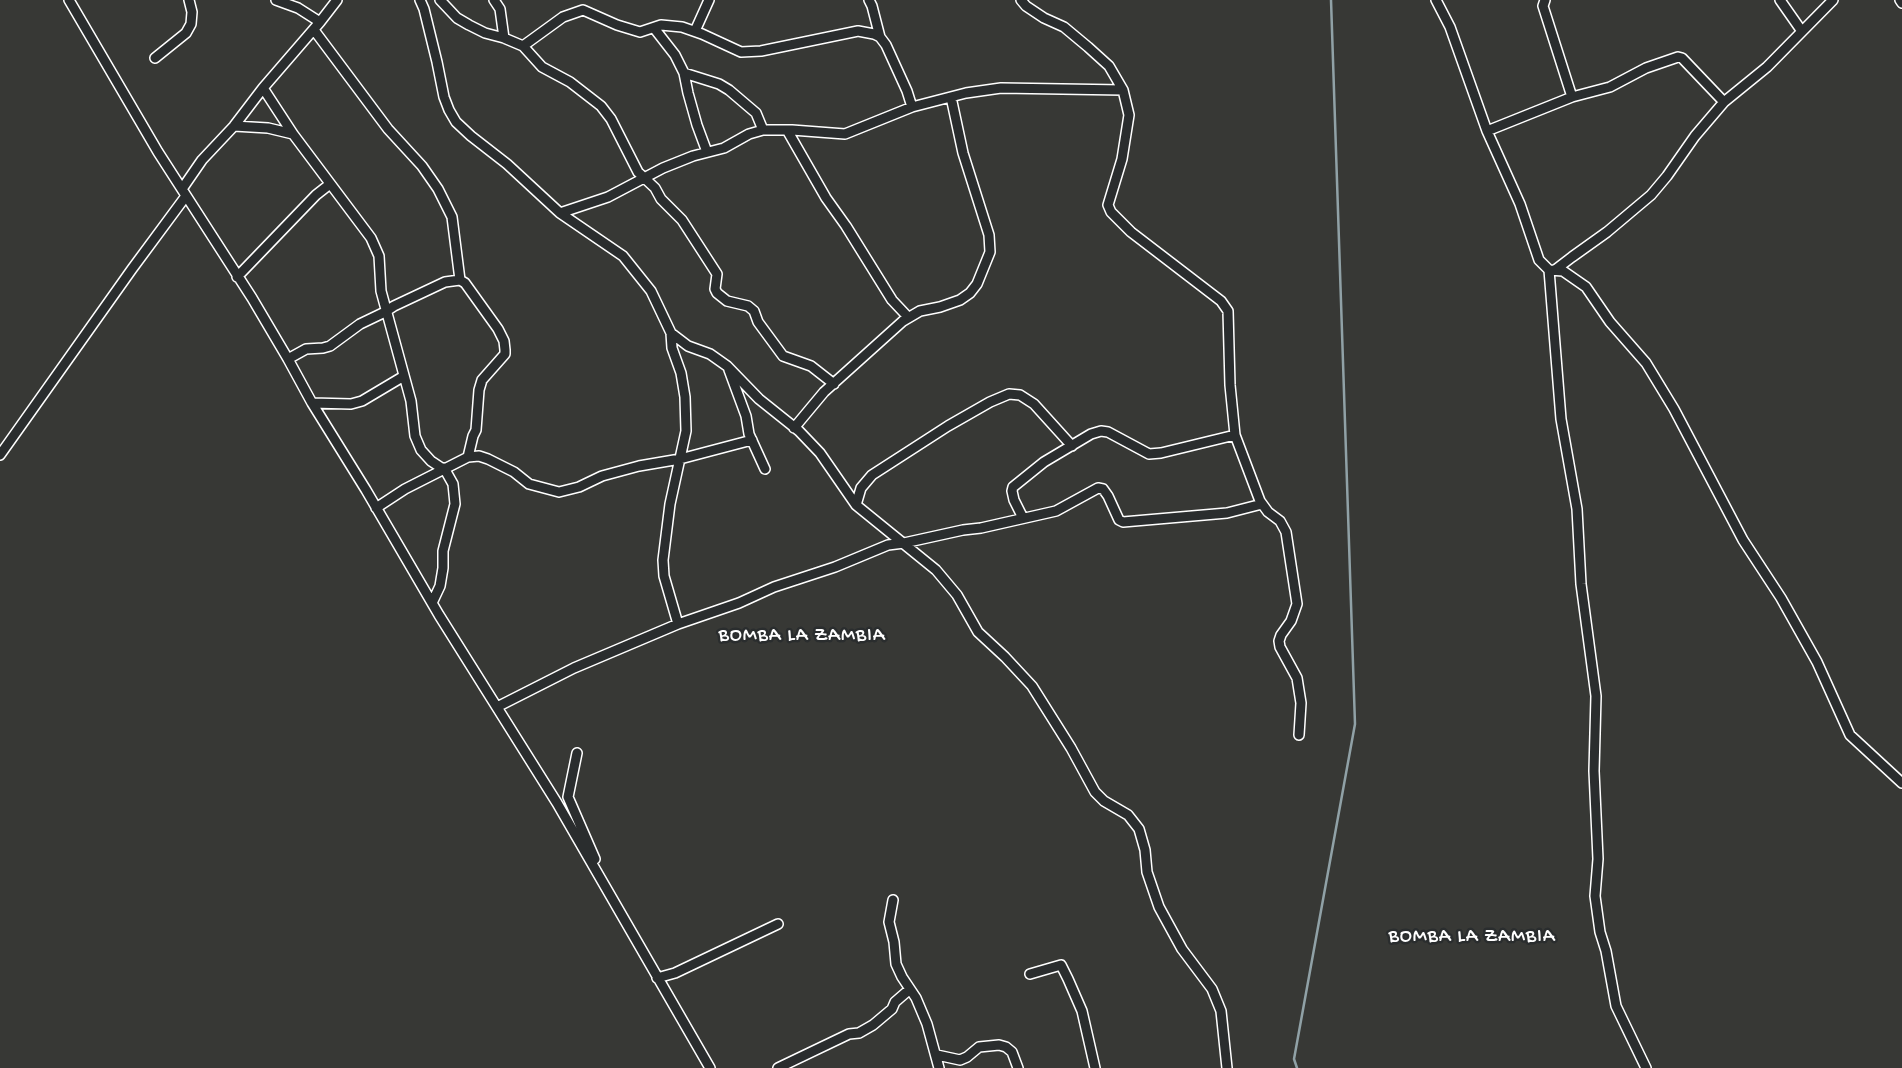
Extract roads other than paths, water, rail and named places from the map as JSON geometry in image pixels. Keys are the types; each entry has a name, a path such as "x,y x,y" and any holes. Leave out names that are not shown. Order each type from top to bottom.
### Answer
{"street":[{"path":"69,0 123,93 237,277 252,298 312,403 432,604 592,860 657,978 710,1068"},
{"path":"155,58 186,33 191,24 192,12 189,0"},
{"path":"276,0 298,8 320,22"},
{"path":"0,455 132,269 184,192 202,160 234,126 263,88 314,30 337,0"},
{"path":"420,0 424,9 444,97 452,116 471,136 507,164 560,213 623,256 652,291 672,333 688,346 710,354 727,366 759,399 820,453 848,496 936,570 957,595 978,632 1032,686 1099,797 1128,815 1139,829 1147,872 1159,907 1182,949 1212,989 1221,1012 1227,1068"},
{"path":"440,0 457,18 469,25 485,33 523,46 542,67 570,82 601,106 611,119 631,161 682,220 713,267 717,274 715,289 717,293 722,298 748,306 754,311 758,322 783,356 811,366 834,384"},
{"path":"494,0 500,9 504,38"},
{"path":"695,31 709,0"},
{"path":"869,0 880,37 886,45 900,75 912,107"},
{"path":"1021,0 1026,6 1044,18 1064,27 1088,47 1108,66 1124,90 1130,114 1122,159 1108,205 1111,212 1131,232 1222,301 1228,311 1229,376 1235,435 1262,504 1268,512 1280,521 1286,532 1297,604 1291,621 1279,641 1280,647 1297,678 1301,703 1299,735"},
{"path":"1436,0 1450,27 1487,131 1520,204 1539,260 1552,270 1563,271 1586,287 1610,322 1646,363 1674,409 1743,540 1781,598 1817,662 1850,735 1902,783"},
{"path":"1545,0 1543,6 1572,97"},
{"path":"1780,0 1801,30"},
{"path":"1552,270 1607,232 1651,195 1695,136 1724,102 1767,67 1801,30 1834,0"},
{"path":"523,46 582,5 617,25 640,32 662,25 682,27 741,52 761,51 858,31 880,37"},
{"path":"654,28 675,54 684,73 690,101 707,152"},
{"path":"314,30 388,129 422,166 438,189 452,217 460,280"},
{"path":"1487,131 1572,97 1610,87 1646,68 1678,57 1682,58 1724,102"},
{"path":"684,73 719,84 729,90 756,113 763,130"},
{"path":"263,88 293,134 371,238 379,256 381,291 385,312 411,401 415,436 421,450 432,461 443,468 452,484 455,504 443,551 440,586 432,604"},
{"path":"560,213 608,197 663,168 724,148 749,134 763,130 845,134 912,107 966,93 1001,88 1124,90"},
{"path":"794,428 806,412 834,384 908,317 920,311 951,304 970,293 977,284 990,252 989,235 963,153 951,97"},
{"path":"234,126 268,128 293,134"},
{"path":"787,130 826,198 846,226 892,300 908,317"},
{"path":"237,277 316,195 330,184"},
{"path":"1552,270 1562,419 1577,509 1581,584 1596,696 1594,771 1598,859 1595,896 1600,932 1606,951 1616,1006 1646,1068"},
{"path":"288,359 306,350 330,346 360,324 421,292 445,282 460,280 465,283 498,329 504,341 505,350 504,354 482,380 479,390 476,430 468,457"},
{"path":"672,333 672,348 681,373 685,397 686,431 670,504 663,560 664,576 678,624"},
{"path":"727,366 746,416 752,440 765,469"},
{"path":"312,403 351,404 362,401 404,376"},
{"path":"856,504 861,488 872,475 948,426 990,402 1009,394 1020,395 1034,404 1072,446"},
{"path":"1023,518 1014,500 1013,487 1044,462 1091,434 1101,431 1108,432 1149,454 1161,453 1235,435"},
{"path":"376,508 405,489 443,468 468,457 480,456 488,458 514,472 529,484 559,492 579,487 602,476 639,466 680,459 752,440"},
{"path":"497,707 574,668 678,624 739,603 774,587 835,567 888,545 1056,511 1098,488 1103,489 1119,520 1123,522 1227,513 1262,504"},
{"path":"577,753 568,797 597,864"},
{"path":"893,900 889,922 894,942 896,964 927,1024 939,1068"},
{"path":"657,978 675,972 778,924"},
{"path":"1030,974 1061,965 1082,1011 1095,1068"},
{"path":"778,1068 849,1034 859,1033 873,1025 892,1009 895,1002 910,989"},
{"path":"937,1056 960,1060 968,1057 979,1047 999,1045 1006,1047 1012,1052 1018,1068"}],"waterway":[{"path":"1297,1068 1294,1059 1355,724 1331,0"}],"district":[{"name":"BOMBA LA ZAMBIA","path":"802,637"},
{"name":"BOMBA LA ZAMBIA","path":"1472,938"}]}
